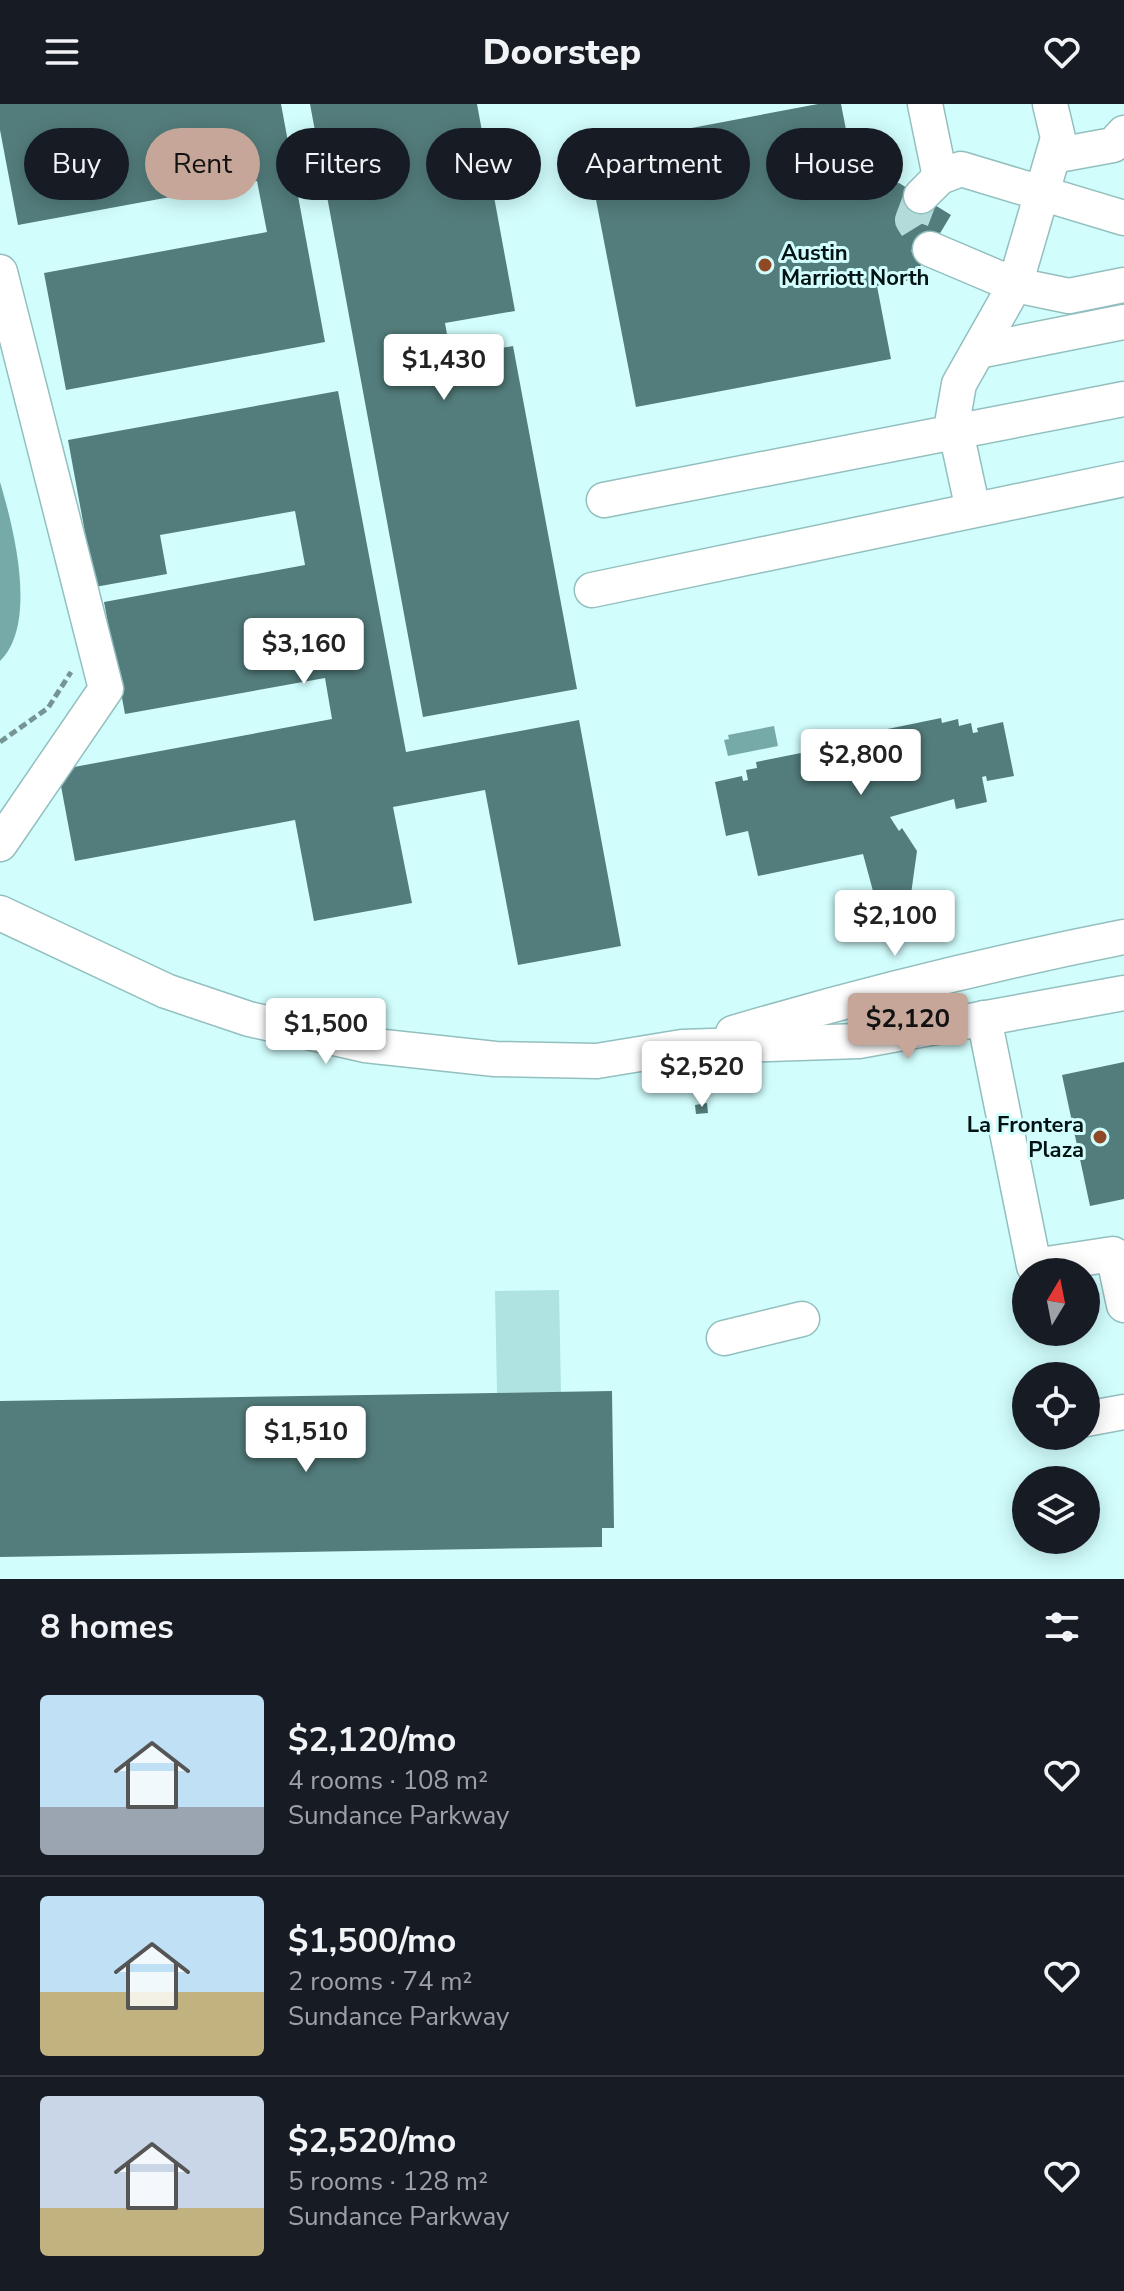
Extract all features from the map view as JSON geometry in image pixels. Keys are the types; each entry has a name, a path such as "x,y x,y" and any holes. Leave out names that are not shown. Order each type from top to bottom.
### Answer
{"street":[{"path":"925,104 931,187 961,169 1124,218"},
{"path":"973,510 953,418 959,384 1015,285 1058,138 1050,104"},
{"path":"1053,156 1113,145 1124,133"},
{"path":"930,249 1015,285 1069,296 1124,285"},
{"path":"0,272 106,689 0,844"},
{"path":"978,351 1124,322"},
{"path":"604,500 1124,399"},
{"path":"592,590 1124,479"},
{"path":"0,913 166,991 249,1019 365,1045 495,1059 597,1061 682,1047 843,1000 998,962 1124,937"},
{"path":"682,1047 859,1041 1124,993"},
{"path":"984,1018 1034,1266 1113,1254 1124,1305"},
{"path":"724,1338 802,1319"},
{"path":"1100,1416 1124,1412"}],"path":[{"path":"0,742 48,708 91,632"}],"shaded area":[{"path":"0,482 16,550 20,600 18,624 11,645 0,661"},
{"path":"774,726 778,746 728,756 724,740 729,739 728,735"},
{"path":"559,1290 561,1392 497,1393 495,1291"}],"building":[{"path":"0,104 281,104 285,128 276,128 276,200 299,200 325,342 66,390 44,273 267,232 260,196 260,128 145,128 145,200 154,200 18,225 0,130"},
{"path":"310,104 477,104 481,128 426,128 426,200 495,200 515,311 445,323 451,357 513,346 577,689 423,717 328,200 410,200 410,128 314,128"},
{"name":"Austin Marriott North","path":"818,104 841,104 846,128 766,128 766,200 903,200 903,185 951,215 912,280 877,286 891,359 636,407 596,200 750,200 750,128 691,128"},
{"path":"338,391 406,752 579,720 621,946 518,965 485,790 393,807 412,903 314,921 295,820 75,861 58,770 332,719 325,678 125,714 104,602 305,565 295,511 160,535 167,574 95,587 68,440"},
{"path":"941,718 942,723 958,719 959,726 971,723 973,733 978,732 977,728 1003,722 1014,776 987,781 986,776 982,777 987,802 956,809 954,799 890,817 899,831 902,828 917,851 911,894 902,895 903,901 877,906 863,854 758,876 748,831 726,836 715,782 742,776 743,781 748,780 746,770 757,768 756,762 806,752 805,746"},
{"name":"La Frontera Plaza","path":"1124,1062 1124,1199 1090,1206 1062,1075"},
{"path":"707,1103 708,1113 696,1114 695,1105"},
{"path":"612,1391 614,1528 602,1528 602,1547 0,1557 0,1401"}],"tunnel":[{"path":"921,196 912,220 930,249"}],"place":[{"name":"Austin Marriott North","path":"765,265"},
{"name":"La Frontera Plaza","path":"1100,1137"}]}
